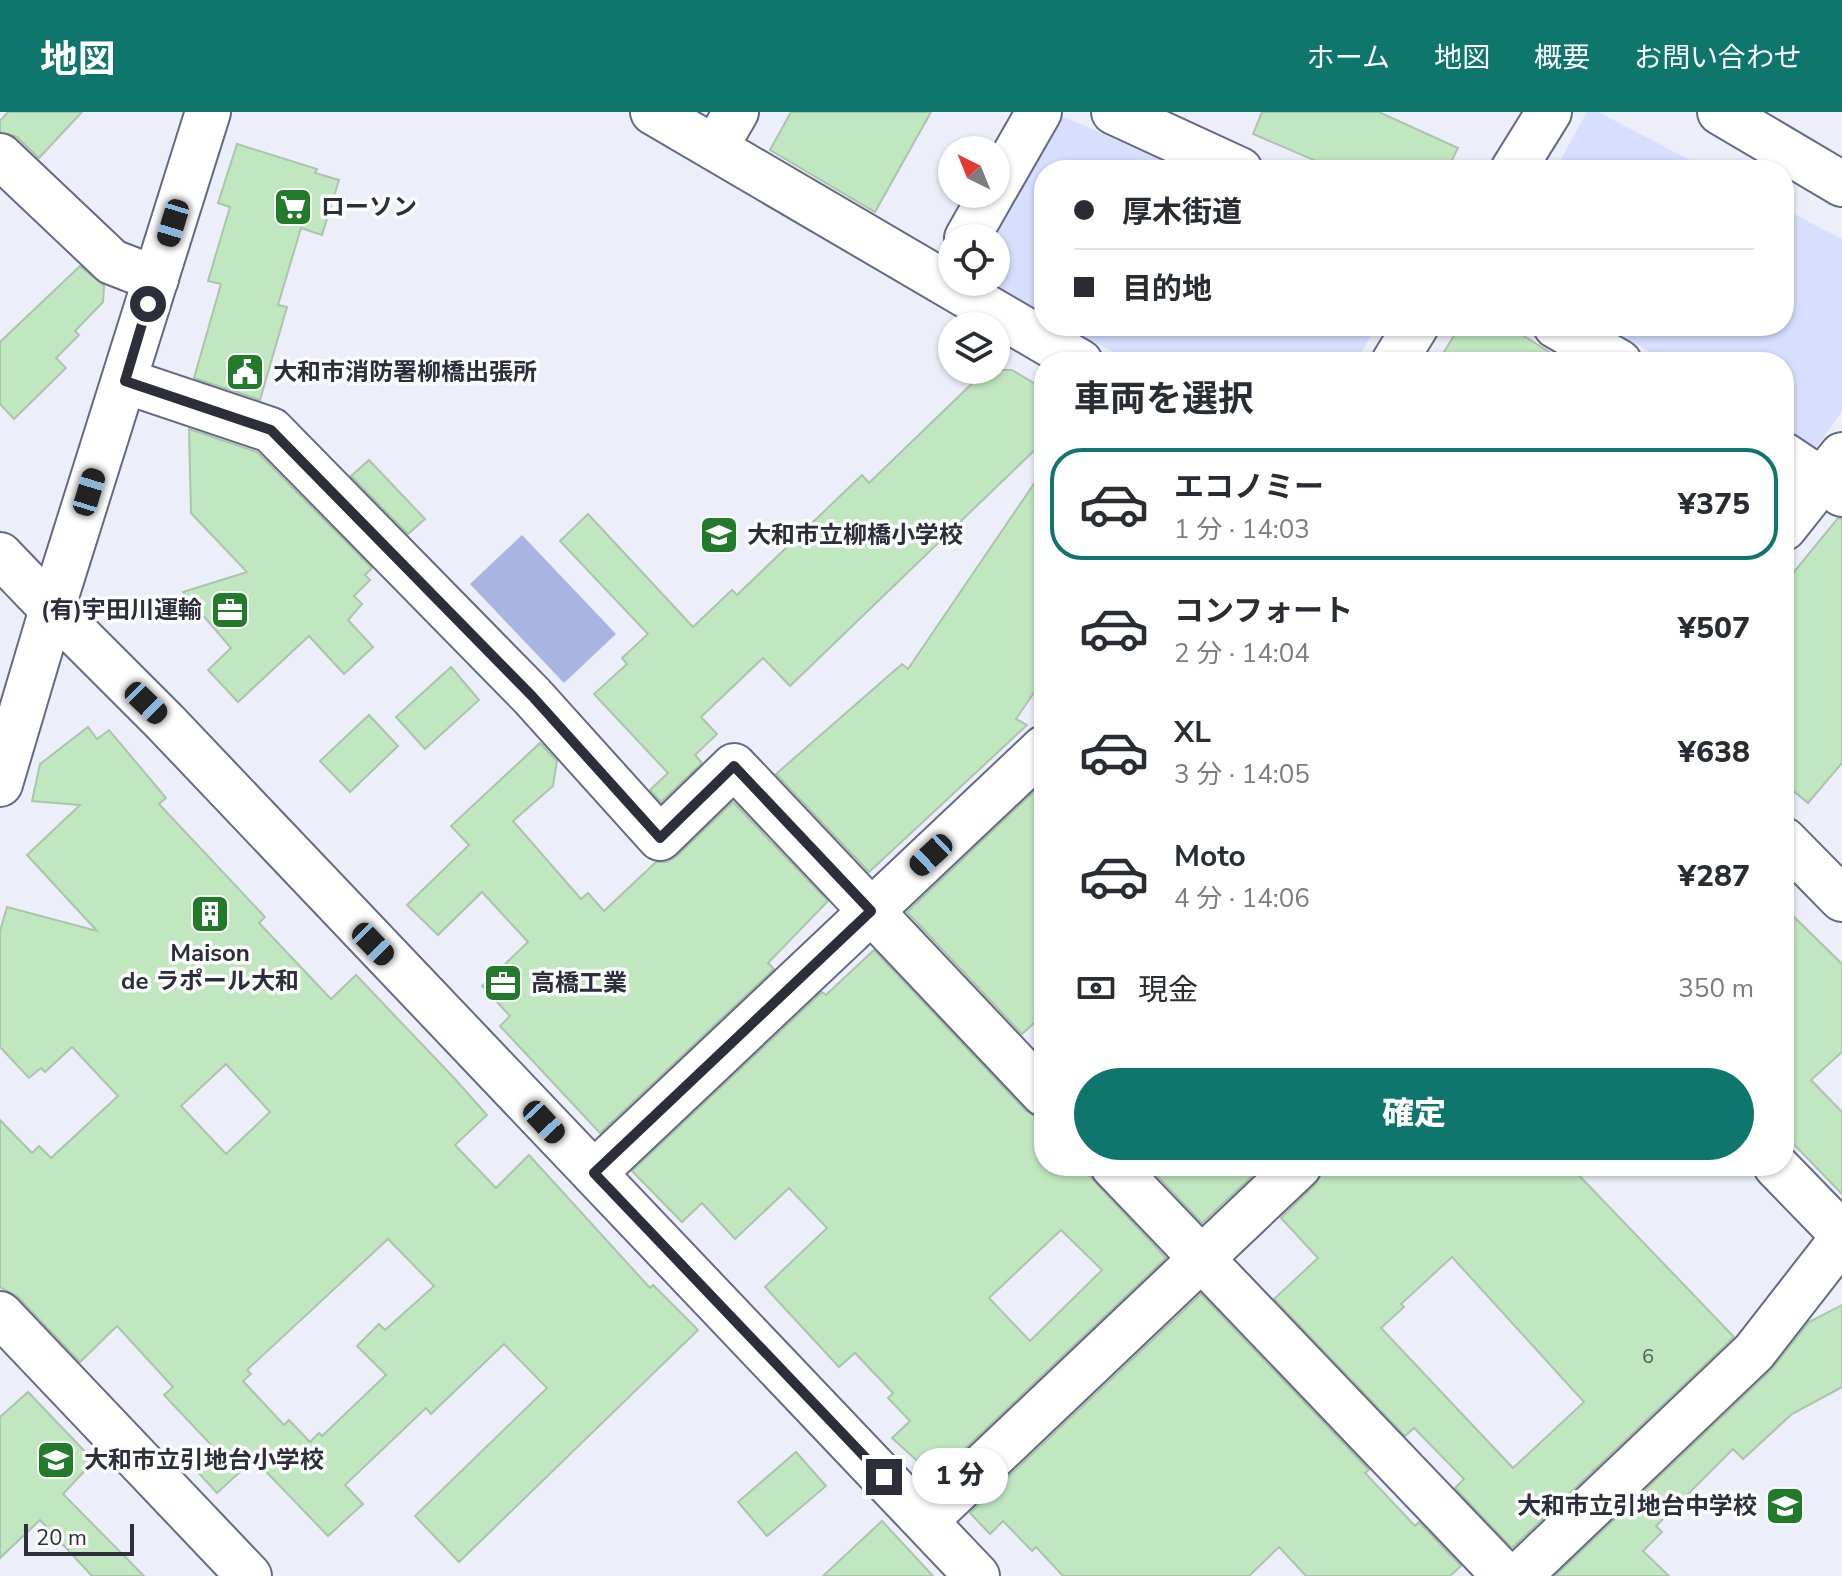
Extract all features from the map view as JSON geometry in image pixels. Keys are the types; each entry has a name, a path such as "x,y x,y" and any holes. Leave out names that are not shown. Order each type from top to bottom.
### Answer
{"street":[{"path":"0,784 208,112"},
{"path":"653,112 725,130 938,266"},
{"path":"1010,163 1039,112"},
{"path":"1114,112 1218,160"},
{"path":"1519,160 1549,112"},
{"path":"1720,112 1842,184"},
{"path":"0,156 112,262 156,279"},
{"path":"982,296 1034,331"},
{"path":"1042,336 1065,352"},
{"path":"1574,336 1602,352"},
{"path":"125,381 271,430 532,696 660,838 734,766 1034,1083"},
{"path":"1794,459 1835,476 1794,518"},
{"path":"0,555 165,722 977,1576"},
{"path":"594,1173 1034,757"},
{"path":"1794,850 1842,899"},
{"path":"1122,1176 1505,1576"},
{"path":"926,1520 1288,1176"},
{"path":"1519,1576 1754,1352 1842,1237 1785,1176"},
{"path":"0,1314 249,1576"}],"shaded area":[{"path":"1587,112 1598,112 1690,160 1561,160"},
{"path":"1060,115 1162,160 1034,160 1034,310 1009,296 1010,224 994,224 1003,208 1010,208 1010,197"},
{"path":"1794,214 1842,239 1842,411 1815,449 1794,437 1794,352 1650,352 1623,336 1794,336"},
{"path":"1084,336 1371,336 1361,352 1113,352"},
{"path":"522,535 616,634 564,683 470,584"}],"building":[{"path":"8,112 82,112 39,158 17,137 0,132 0,121"},
{"path":"791,112 931,112 875,212 770,150"},
{"path":"1262,112 1379,112 1458,148 1452,160 1314,160 1253,134"},
{"path":"237,144 317,169 315,173 339,180 322,235 301,228 278,305 287,307 260,400 194,378 221,284 208,281 230,207 218,203"},
{"path":"80,266 104,286 103,302 75,331 79,335 56,358 66,368 14,419 0,404 0,342"},
{"path":"1454,336 1524,336 1549,352 1444,352"},
{"path":"1010,370 1034,383 1034,451 790,686 763,658 701,717 717,734 695,755 702,763 661,802 650,790 668,773 594,694 627,664 622,658 648,634 560,541 588,514 693,627 732,590 737,595 862,475 869,483 972,384 1010,384"},
{"path":"189,429 257,452 372,568 365,575 370,580 354,596 362,604 348,620 373,647 344,674 309,636 238,702 208,670 231,648 183,592 247,572 191,513"},
{"path":"369,460 425,519 408,534 351,476"},
{"path":"1034,484 1034,693 1016,719 1027,725 869,872 776,774 902,664 908,669"},
{"path":"1838,518 1842,519 1842,763 1808,803 1794,791 1794,572"},
{"path":"451,667 479,700 425,749 396,717"},
{"path":"369,715 398,746 350,792 320,761"},
{"path":"88,727 97,739 109,730 166,798 159,804 265,917 259,923 331,999 356,975 487,1115 455,1145 496,1188 529,1155 650,1288 653,1285 698,1330 459,1562 415,1516 547,1388 504,1344 431,1414 426,1408 345,1485 363,1504 328,1536 254,1459 217,1493 195,1469 216,1450 164,1395 173,1387 117,1326 80,1362 18,1297 0,1287 0,1120 32,1153 39,1146 51,1158 118,1096 72,1047 45,1072 41,1068 29,1078 0,1047 0,931 7,907 97,931 27,855 80,805 32,801 40,764","holes":["226,1064 270,1112 226,1154 181,1106","388,1239 434,1286 385,1330 379,1324 357,1346 386,1375 322,1436 319,1433 310,1442 289,1420 284,1425 243,1381 251,1374 247,1370"]},
{"path":"540,743 557,761 553,786 513,821 581,899 588,893 604,911 656,862 667,862 677,856 733,802 828,901 768,963 774,969 600,1133 500,1026 510,1016 482,986 528,942 482,892 438,935 407,905 469,845 451,826"},
{"path":"1034,791 1034,1023 1022,1034 907,912"},
{"path":"1794,917 1842,964 1842,1052 1811,1080 1842,1112 1842,1194 1794,1144"},
{"path":"874,950 1026,1111 1034,1115 1034,1176 1089,1176 1166,1258 935,1477 892,1438 910,1421 888,1398 893,1393 855,1353 839,1367 765,1287 827,1228 789,1188 735,1239 702,1203 682,1222 632,1171 822,992 826,995","holes":["1061,1230 1102,1270 1030,1341 989,1298"]},
{"path":"1157,1176 1252,1176 1202,1223"},
{"path":"1320,1176 1580,1176 1734,1337 1512,1548 1455,1488 1464,1479 1414,1428 1405,1436 1274,1299 1318,1258 1281,1218 1316,1184","holes":["1452,1257 1584,1402 1513,1468 1381,1328 1404,1307 1401,1304"]},
{"path":"1201,1294 1369,1470 1365,1473 1415,1526 1419,1522 1461,1566 1450,1576 1306,1576 1279,1547 1249,1576 1063,1576 1036,1547 1032,1551 1003,1521 990,1534 970,1513"},
{"path":"1842,1305 1842,1387 1792,1414 1743,1459 1733,1449 1656,1526 1662,1532 1643,1551 1669,1576 1555,1576 1771,1370 1809,1322"},
{"path":"28,1392 94,1461 63,1494 144,1576 92,1576 40,1520 0,1558 0,1417"},
{"path":"796,1452 826,1486 767,1536 738,1502"},
{"path":"882,1521 933,1576 823,1576"}],"place":[{"name":"ローソン","path":"293,207"},
{"name":"大和市消防署柳橋出張所","path":"245,372"},
{"name":"大和市立柳橋小学校","path":"719,535"},
{"name":"(有)宇田川運輸","path":"230,610"},
{"name":"Maison de ラポール大和","path":"210,914"},
{"name":"高橋工業","path":"503,983"},
{"name":"大和市立引地台小学校","path":"56,1460"},
{"name":"大和市立引地台中学校","path":"1785,1506"}],"route":[{"path":"148,304 125,381 271,430 532,696 660,838 734,766 871,911 594,1173 884,1477"}]}
